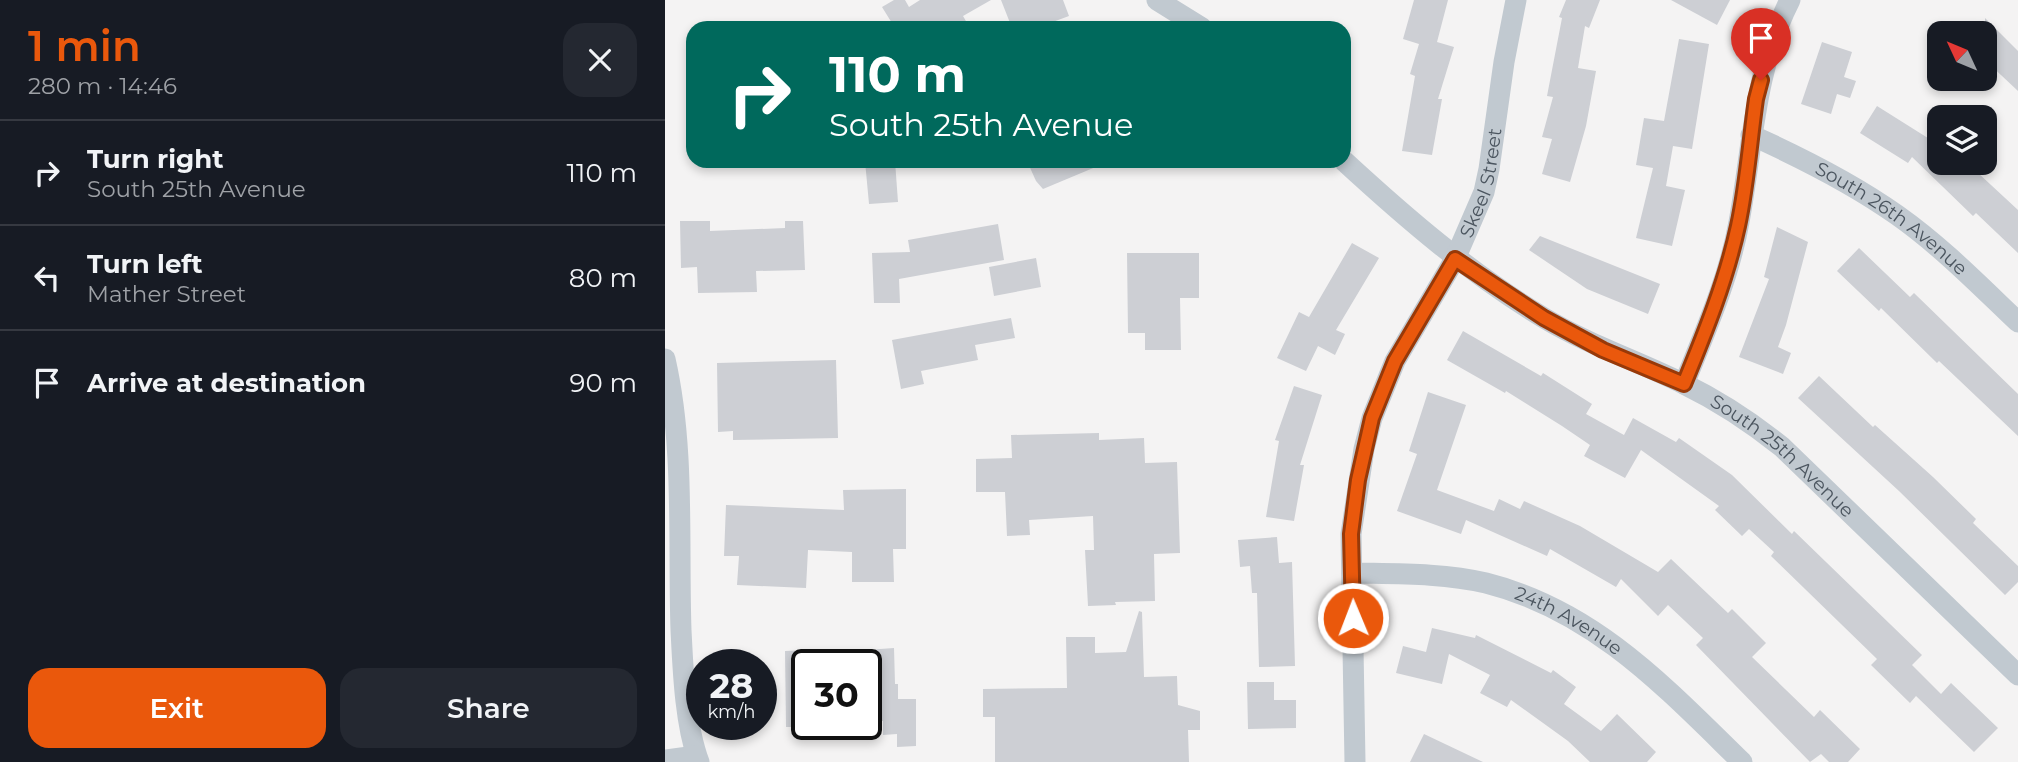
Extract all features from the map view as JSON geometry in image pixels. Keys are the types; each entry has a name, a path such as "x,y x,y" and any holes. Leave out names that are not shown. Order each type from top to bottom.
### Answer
{"street":[{"path":"1157,0 1191,21"},
{"name":"Skeel Street","path":"1355,762 1351,534 1356,493 1372,418 1395,361 1455,259 1480,203 1489,169 1516,0"},
{"path":"1684,384 1731,255 1739,223 1756,99 1771,43 1790,0"},
{"name":"South 26th Avenue","path":"1751,135 1796,155 1855,187 1899,217 1957,264 2018,323"},
{"name":"South 25th Avenue","path":"1351,168 1455,259 1544,318 1603,350 1684,384 1750,421 1782,447 2018,675"},
{"path":"665,359 678,467 683,664 697,759 665,760"},
{"name":"24th Avenue","path":"1352,573 1457,578 1487,583 1543,603 1615,644 1644,667 1742,762"}],"building":[{"path":"894,0 905,0 909,7 920,0 991,0 963,16 966,21 891,21 882,7"},
{"path":"1001,0 1063,0 1069,16 1055,21 1009,21"},
{"path":"1414,0 1448,0 1437,42 1454,47 1438,99 1442,99 1432,155 1402,151 1415,76 1410,74 1419,44 1403,39"},
{"path":"1566,0 1600,0 1589,28 1585,26 1578,68 1596,71 1586,126 1570,182 1542,174 1552,139 1542,137 1553,97 1547,96 1562,18 1559,17"},
{"path":"1671,0 1730,0 1717,25"},
{"path":"1997,30 2018,51 2018,91 1997,71"},
{"path":"1679,39 1709,44 1692,149 1673,146 1666,186 1685,190 1672,246 1636,238 1653,168 1636,165 1644,118 1664,121"},
{"path":"1822,42 1852,52 1844,77 1856,81 1850,98 1837,94 1831,114 1801,104"},
{"path":"1877,106 1927,137 1927,172 1912,157 1908,163 1860,133"},
{"path":"866,168 896,168 898,202 869,204"},
{"path":"1030,168 1093,168 1043,189"},
{"path":"1931,175 1980,175 2018,210 2018,253 1976,213 1973,216"},
{"path":"680,221 710,221 710,231 785,228 785,221 803,221 805,270 756,271 757,292 698,293 697,267 681,268"},
{"path":"998,224 1004,260 899,279 900,303 874,303 872,253 910,252 908,240"},
{"path":"1777,227 1808,242 1778,347 1791,353 1783,374 1739,357 1769,279 1764,277"},
{"path":"1540,236 1660,284 1648,314 1587,289 1529,250"},
{"path":"1352,243 1379,258 1336,330 1345,334 1335,355 1318,346 1306,371 1277,358 1299,312 1309,317"},
{"path":"1859,248 1910,297 1914,293 2018,394 2018,436 1881,308 1879,311 1837,271"},
{"path":"1127,253 1199,253 1199,298 1180,298 1181,350 1145,350 1145,333 1128,333"},
{"path":"1036,258 1041,287 994,296 989,267"},
{"path":"1011,318 1015,338 975,345 978,360 921,371 924,384 901,389 892,340"},
{"path":"1463,331 1541,376 1543,373 1592,404 1586,414 1624,435 1633,418 1676,442 1679,438 1732,475 1922,655 1912,665 1941,694 1951,683 1998,728 1974,752 1916,696 1910,703 1871,665 1877,659 1771,556 1774,552 1749,529 1742,536 1715,510 1719,506 1641,450 1625,478 1584,456 1590,445 1506,391 1505,393 1447,360"},
{"path":"836,360 838,438 733,440 733,431 718,432 717,363"},
{"path":"1819,376 1873,427 1875,425 1933,477 1976,519 1973,523 2018,566 2018,582 2005,595 1899,491 1798,398"},
{"path":"1294,386 1322,395 1300,465 1304,465 1294,521 1266,517 1279,441 1275,440"},
{"path":"1428,392 1466,405 1437,490 1494,511 1499,499 1520,509 1524,501 1580,526 1658,572 1671,559 1728,613 1732,609 1766,643 1752,657 1814,717 1820,710 1860,749 1848,762 1829,762 1821,754 1810,762 1696,645 1703,638 1668,605 1658,616 1621,579 1616,587 1550,549 1547,556 1466,520 1461,534 1397,511 1417,454 1409,451"},
{"path":"1099,433 1099,440 1144,438 1145,463 1177,462 1180,553 1154,554 1155,601 1088,606 1085,550 1094,550 1093,516 1029,520 1030,535 1007,536 1005,492 976,492 976,459 1012,458 1011,435"},
{"path":"906,489 906,549 893,549 894,582 852,582 852,552 808,550 806,588 737,585 739,556 724,556 726,505 844,510 843,490"},
{"path":"1277,537 1279,563 1292,562 1295,666 1259,667 1257,593 1252,593 1250,566 1240,567 1238,540"},
{"path":"1139,611 1142,612 1144,677 1177,676 1178,705 1200,711 1200,730 1188,730 1189,762 995,762 995,717 983,717 983,689 1067,688 1066,637 1095,637 1095,653 1126,652"},
{"path":"1432,628 1475,638 1476,635 1551,673 1553,670 1576,687 1564,704 1601,731 1617,714 1656,752 1647,762 1590,762 1568,741 1511,700 1507,707 1480,693 1490,675 1449,654 1442,684 1396,673 1403,646 1426,652"},
{"path":"894,648 898,699 916,699 916,746 897,747 897,734 883,735 880,649"},
{"path":"785,651 791,651 791,727 786,727"},
{"path":"1247,682 1274,682 1274,700 1296,700 1296,728 1248,729"},
{"path":"1424,734 1483,762 1410,762"}],"route":[{"path":"1353,618 1351,534 1358,480 1372,418 1395,361 1455,259 1544,318 1603,350 1684,384 1731,255 1739,223 1761,80"}]}
